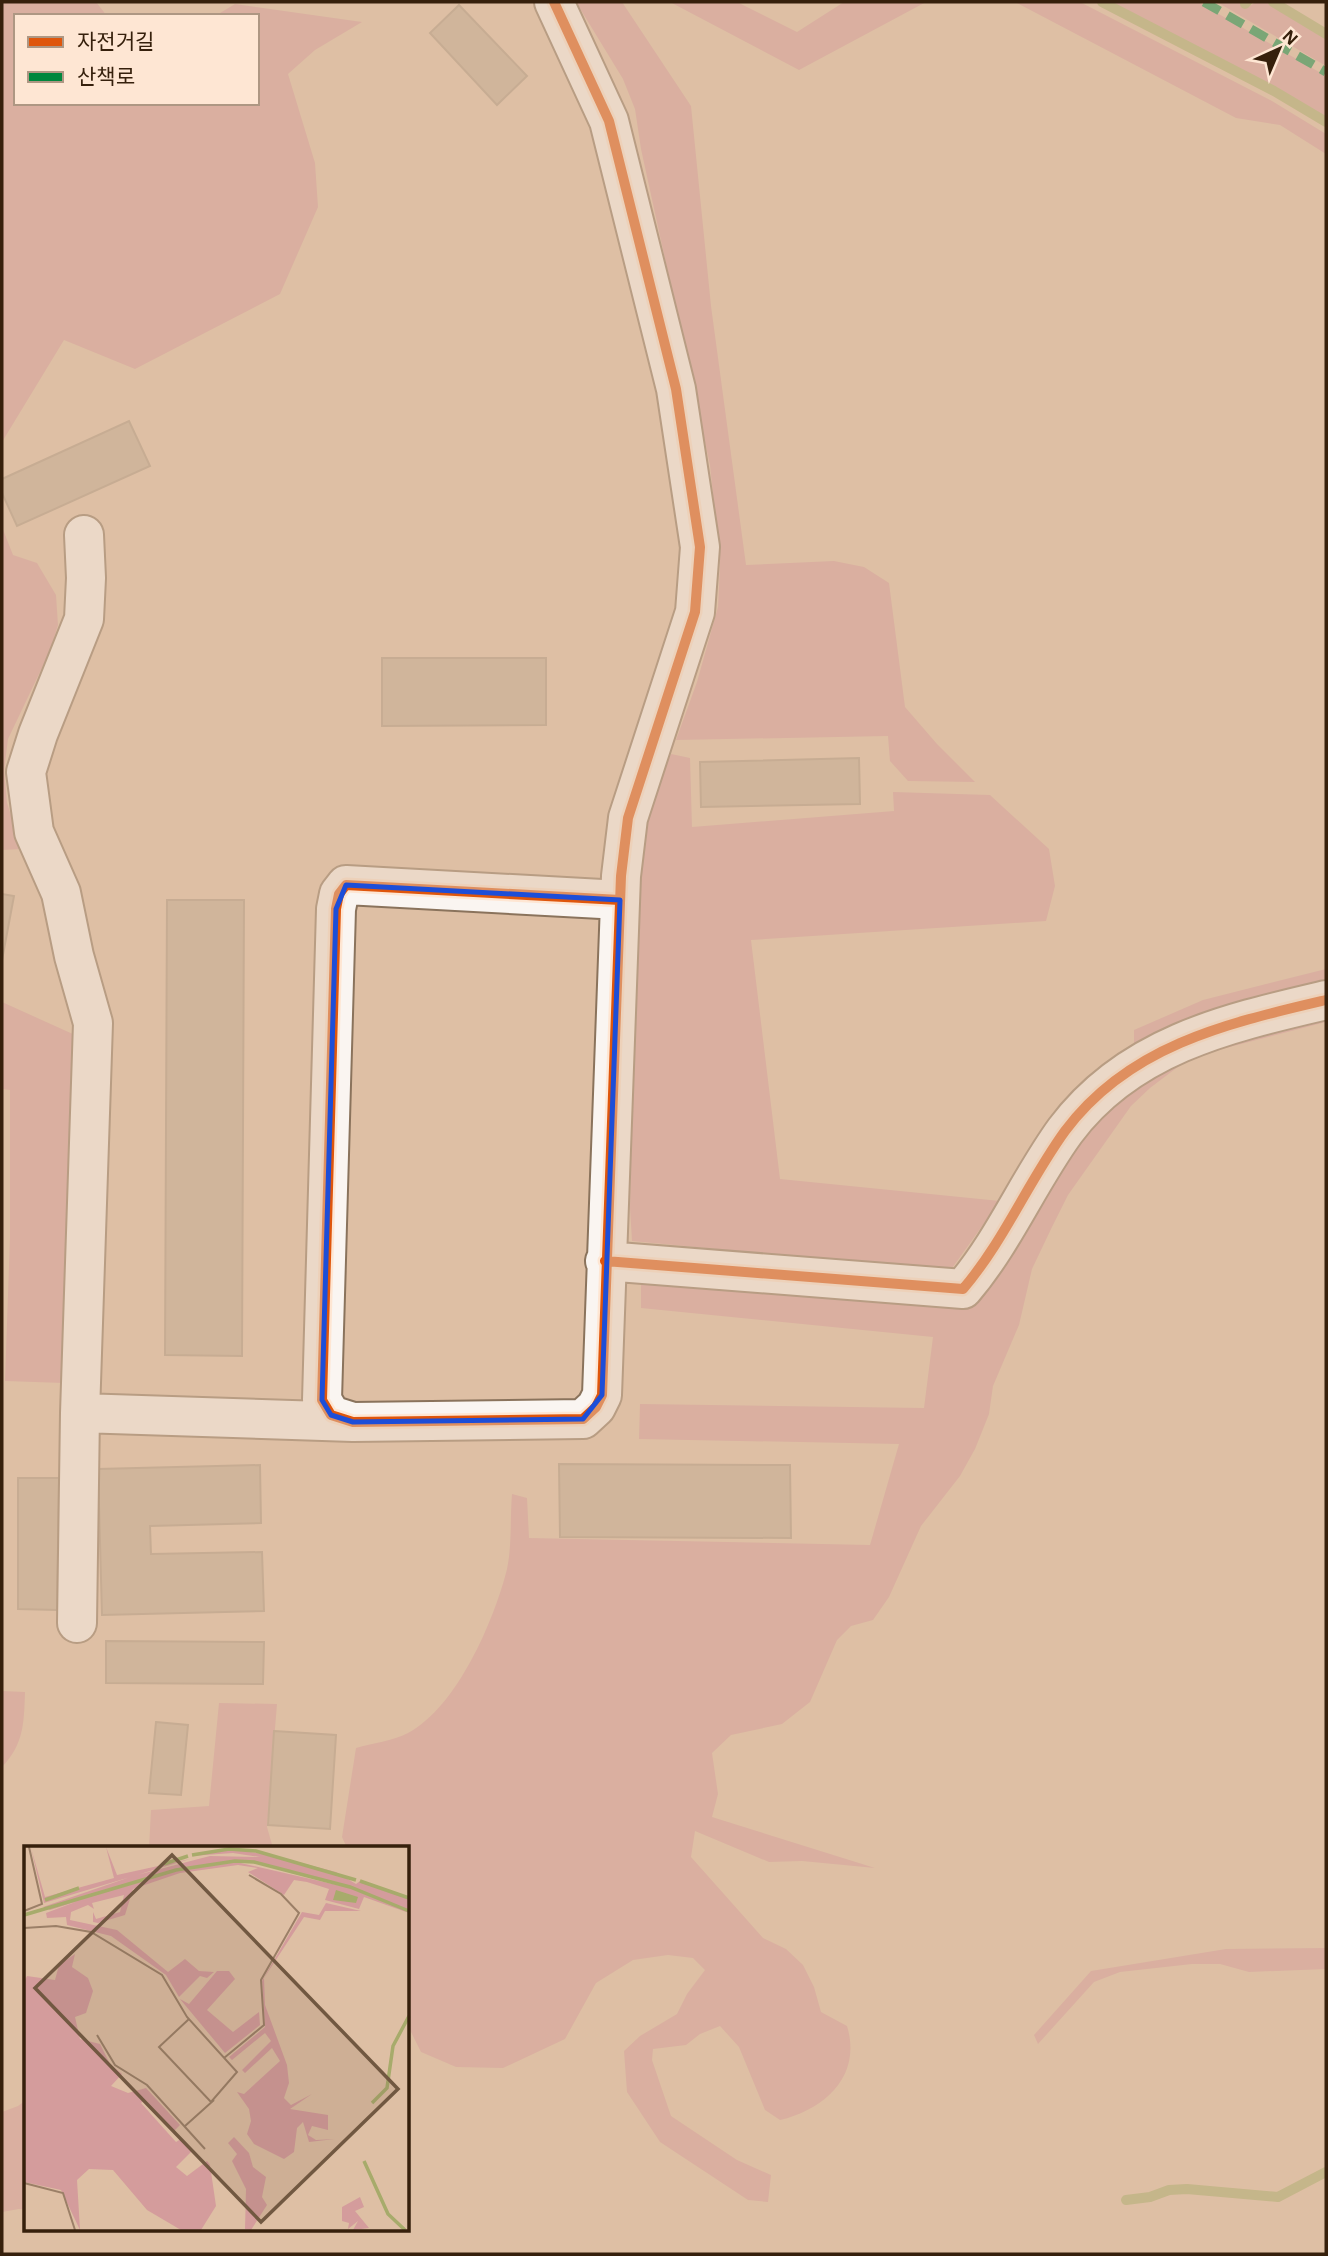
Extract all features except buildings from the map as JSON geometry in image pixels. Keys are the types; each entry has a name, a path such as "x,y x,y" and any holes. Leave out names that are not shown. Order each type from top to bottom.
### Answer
{"street":[{"path":"80,1413 353,1422 583,1419 596,1407 602,1395 620,900 628,818 695,612 700,547 676,389 609,121 554,2"},
{"path":"78,1623 80,1413 93,1023 74,956 61,894 34,832 26,772 38,734 84,619 86,578 83,535"},
{"path":"353,1422 331,1415 322,1400 336,909 339,894 346,885 620,900"},
{"path":"606,1261 963,1289 994,1247 1064,1132 1089,1103 1121,1076 1164,1050 1203,1032 1326,1000"}],"highlighted area":[{"path":"346,885 620,900 602,1395 583,1419 353,1422 331,1415 322,1400 336,909"}],"shaded area":[{"path":"1263,1 1289,13 1326,38 1326,66 1217,2 1241,2 1249,7"},
{"path":"2,2 96,2 105,14 14,14 14,105 259,105 259,14 218,14 235,4 362,22 315,50 288,74 315,163 318,207 280,294 135,369 64,340 2,442"},
{"path":"576,2 622,2 691,106 711,306 746,565 834,561 864,567 889,583 905,707 975,782 908,781 890,761 888,736 676,740 697,682 718,607 720,565 710,465 641,149 635,109 623,79"},
{"path":"670,2 737,2 797,32 844,2 926,2 799,70"},
{"path":"1015,2 1080,2 1272,101 1326,134 1326,154 1280,125 1236,118"},
{"path":"1108,2 1198,2 1326,76 1326,119 1276,89"},
{"path":"2,527 13,555 37,563 56,595 58,625 50,651 8,739 4,771 7,803 22,849 2,850"},
{"path":"671,754 690,758 692,827 894,811 893,792 990,795 1049,849 1055,886 1046,921 751,940 780,1179 1000,1201 950,1271 632,1241 630,1208 636,900 650,803"},
{"path":"1326,969 1326,985 1134,1051 1134,1030 1203,1000"},
{"path":"2,1002 75,1035 64,1383 5,1381 10,1237 10,1090 2,1089"},
{"path":"1326,1010 1326,1022 1191,1057 1131,1106 1068,1195 1052,1227 1032,1269 1019,1325 993,1386 989,1414 975,1449 960,1476 921,1526 889,1597 873,1620 851,1626 837,1640 810,1702 782,1724 731,1735 712,1753 718,1794 712,1817 875,1868 802,1861 769,1862 695,1831 691,1857 763,1938 786,1949 803,1965 814,1987 821,2012 847,2026 849,2060 845,2074 836,2087 812,2108 780,2120 765,2110 739,2047 720,2026 700,2034 686,2045 653,2049 652,2060 671,2116 737,2160 771,2175 768,2202 748,2200 660,2142 627,2092 624,2051 640,2036 677,2014 687,1994 705,1970 693,1958 668,1955 633,1960 596,1983 565,2039 503,2068 456,2067 421,2052 410,2030 410,1846 346,1846 342,1837 356,1748 402,1736 426,1721 442,1704 471,1661 493,1613 507,1569 512,1494 527,1498 529,1538 870,1545 899,1444 639,1439 640,1404 924,1408 933,1337 641,1308 641,1281 958,1307 1083,1129 1168,1058"},
{"path":"2,1691 25,1692 19,1741 2,1767"},
{"path":"219,1703 277,1704 267,1827 272,1846 149,1846 151,1810 209,1806"},
{"path":"1326,1948 1326,1969 1249,1972 1220,1964 1192,1964 1120,1972 1094,1982 1038,2044 1034,2035 1091,1971 1226,1949"},
{"path":"24,2102 24,2210 2,2212 2,2112"}],"waterway":[{"path":"1102,2 1274,91 1326,122"},
{"path":"1273,2 1326,34"},
{"path":"1126,2200 1150,2197 1169,2190 1187,2189 1278,2197 1326,2172"}],"marked path":[{"path":"1204,2 1326,72"}],"cycle path":[{"path":"554,2 609,121 676,389 700,547 695,612 628,818 621,876 602,1395 596,1407 583,1419 353,1422 331,1415 322,1400 336,909 339,894 346,885 620,900"},
{"path":"605,1261 963,1289 1004,1231 1065,1131 1091,1102 1119,1077 1150,1058 1217,1029 1326,1000"}]}
